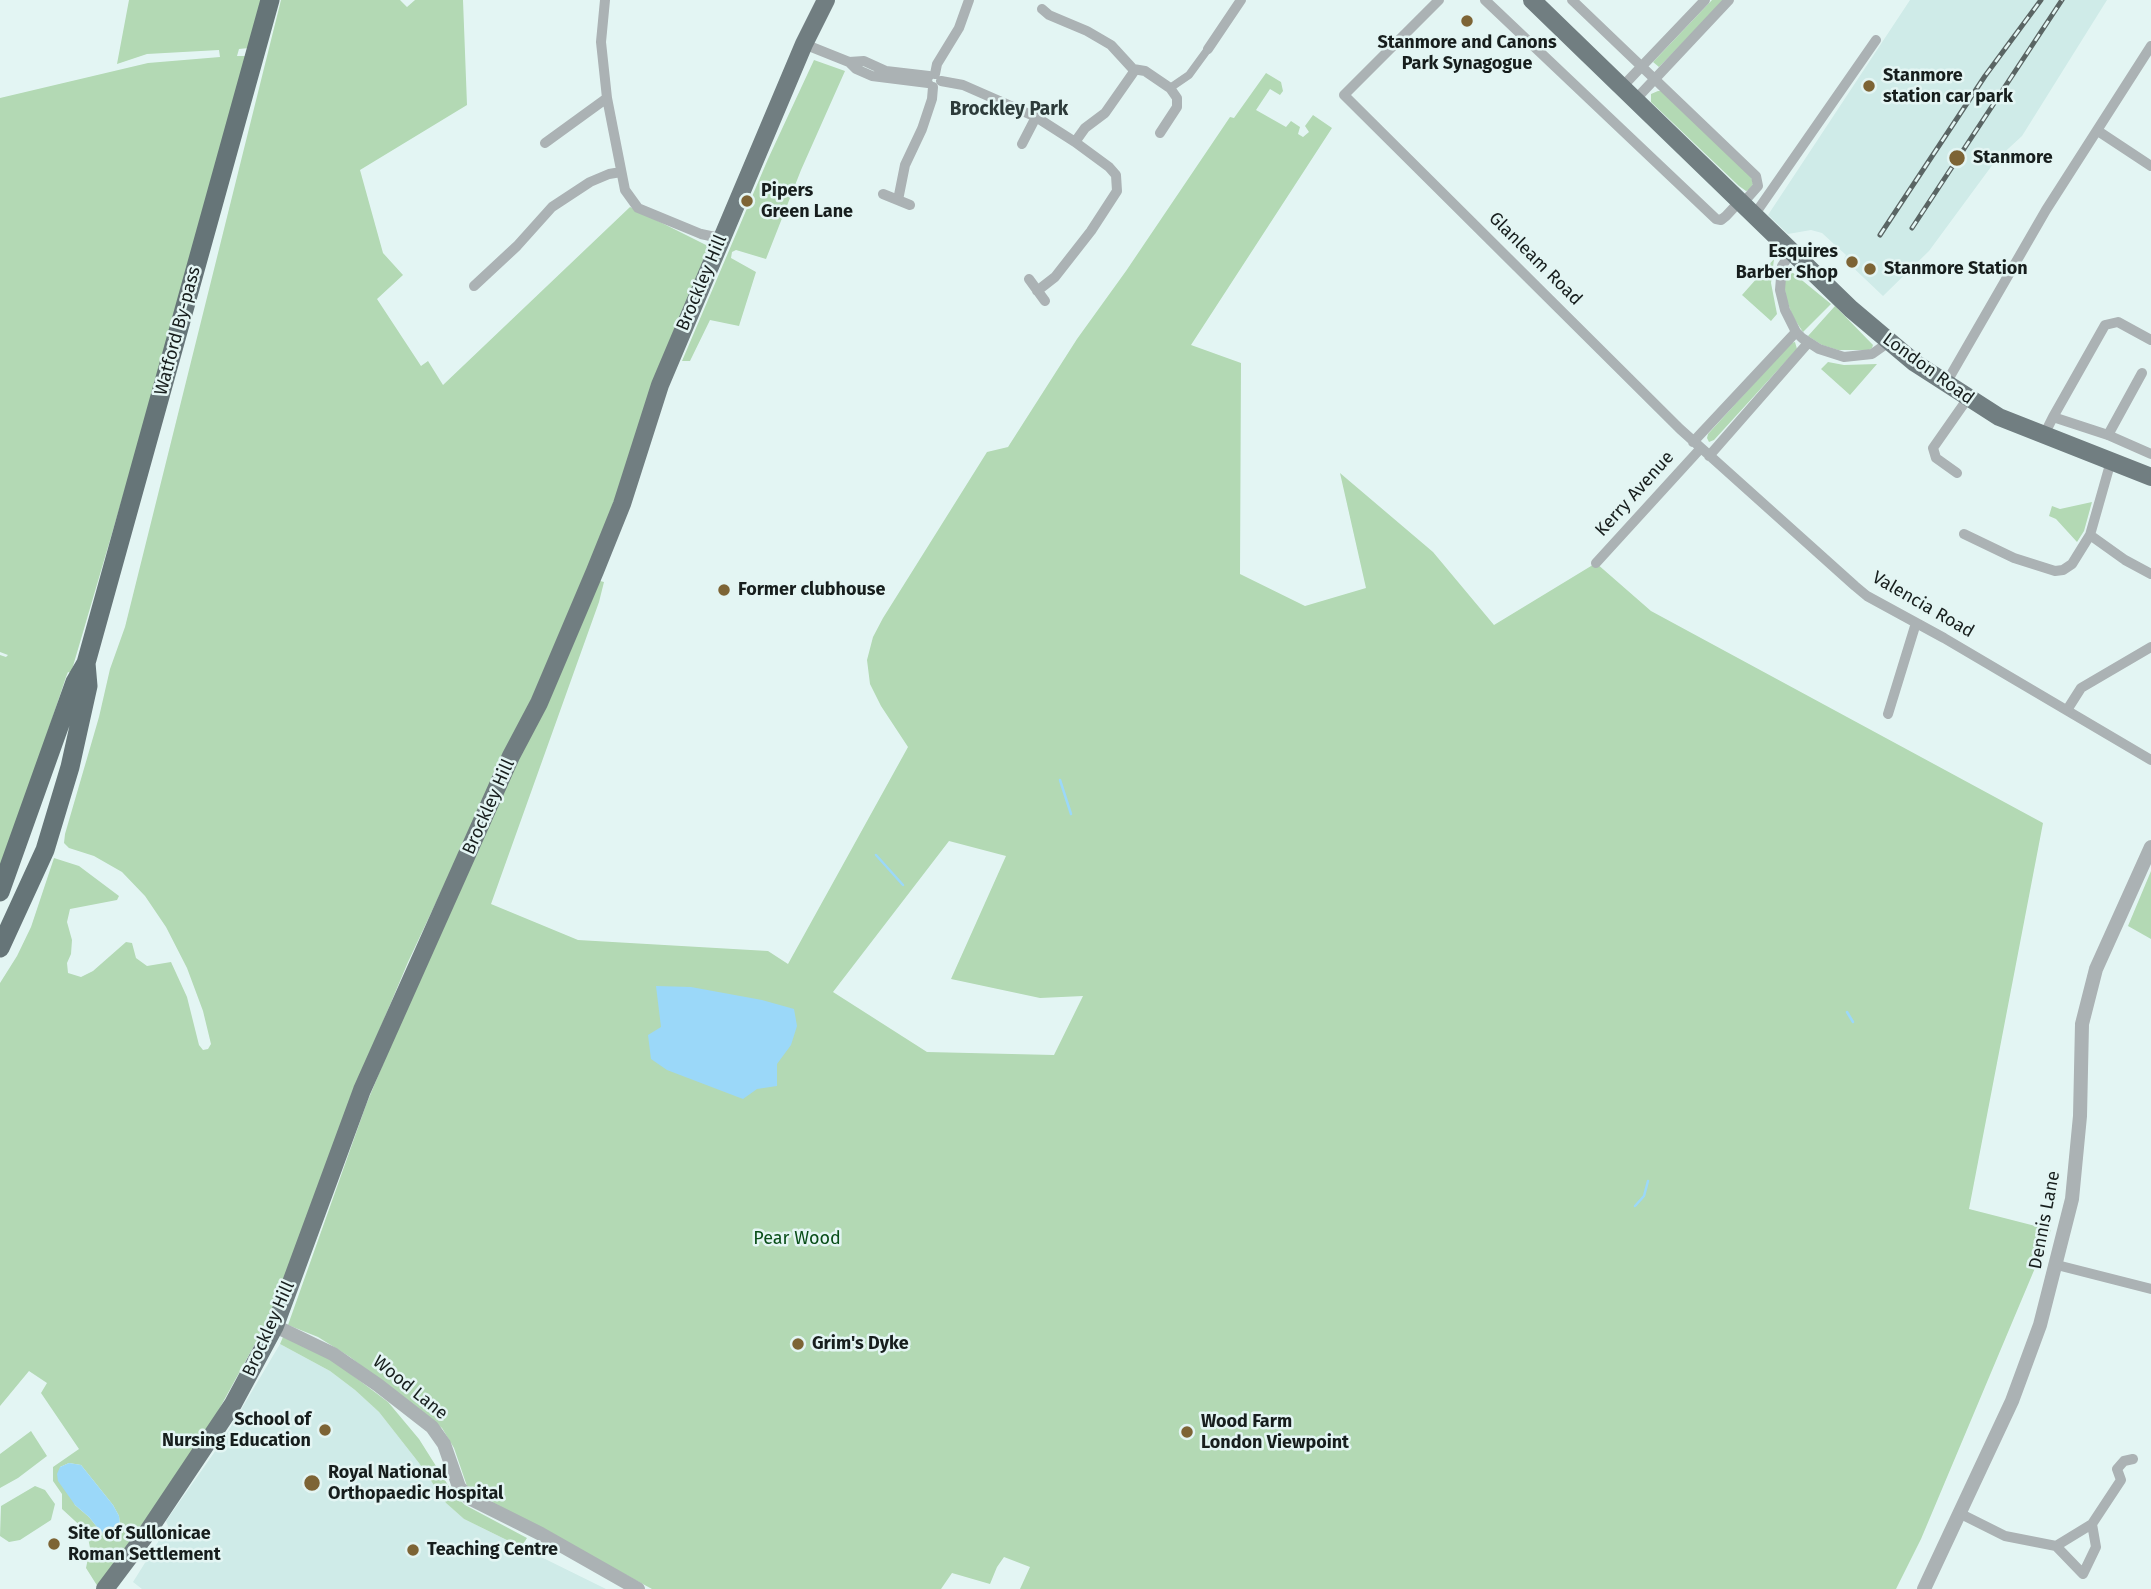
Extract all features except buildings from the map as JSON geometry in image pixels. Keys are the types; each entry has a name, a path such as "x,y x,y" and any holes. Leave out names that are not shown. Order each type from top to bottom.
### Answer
{"highway":[{"name":"Watford By-pass","path":"0,892 75,682 86,663 270,0"},
{"name":"Watford By-pass","path":"0,948 45,850 70,767 88,687 86,663"}],"main road":[{"name":"Brockley Hill","path":"105,1589 145,1537 233,1404 275,1326 362,1090 511,756 539,703 595,572 622,504 660,385 804,44 826,0"},
{"name":"London Road","path":"1532,0 1851,309 1889,342 1945,385 1999,417 2151,477"}],"street":[{"path":"605,0 601,43 607,98 625,190 638,208 720,241"},
{"path":"898,200 905,165 922,129 937,64 959,28 969,0"},
{"name":"Glanleam Road","path":"1439,0 1345,95 1701,449"},
{"path":"1485,0 1716,219 1746,206 1877,40"},
{"path":"1572,0 1756,176 1758,186 1746,206"},
{"path":"1629,93 1642,67 1705,0"},
{"path":"1629,93 1654,79 1729,0"},
{"path":"1170,88 1189,75 1208,49 1235,2"},
{"path":"1042,9 1111,45 1133,68 1145,71 1170,88 1177,98 1177,107 1160,133"},
{"path":"804,44 849,62 856,69 879,78 933,80 963,85 1035,117 1114,171 1119,186 1091,231 1055,277 1037,290"},
{"path":"1945,385 2046,210 2151,46"},
{"path":"1074,142 1085,128 1105,113 1133,74 1133,68"},
{"path":"545,143 607,98"},
{"path":"1022,144 1035,117"},
{"path":"2098,131 2151,166"},
{"path":"474,286 517,246 552,207 590,182 609,173 621,172"},
{"path":"883,194 910,205"},
{"path":"1792,251 1782,265 1780,290 1785,310 1796,332 1808,343 1832,354 1853,357 1877,352 1889,342"},
{"path":"1029,279 1045,301"},
{"path":"2044,435 2105,325 2118,322 2151,340"},
{"name":"Kerry Avenue","path":"1701,449 1796,332"},
{"name":"Kerry Avenue","path":"1596,564 1701,449 1808,343"},
{"path":"2108,435 2142,373"},
{"path":"1957,473 1936,458 1933,448 1968,398"},
{"path":"2053,417 2108,435 2151,454"},
{"name":"Valencia Road","path":"1701,449 1864,594 2151,760"},
{"path":"1964,534 2014,558 2055,571 2063,570 2072,564 2090,535 2110,461"},
{"path":"2090,535 2125,560 2151,574"},
{"path":"1888,714 1916,622"},
{"path":"2067,710 2081,688 2151,647"},
{"name":"Dennis Lane","path":"1924,1589 2012,1401 2039,1325 2073,1199 2080,1116 2082,1024 2096,969 2151,847"},
{"path":"2057,1265 2151,1289"},
{"name":"Wood Lane","path":"275,1326 333,1354 432,1427 444,1444 459,1487 469,1498 541,1534 638,1589"},
{"path":"2056,1546 2092,1524 2121,1480 2117,1469 2124,1461 2133,1458"},
{"path":"1961,1514 2005,1536 2056,1546 2083,1574 2096,1547 2092,1524"}],"shaded area":[{"path":"1910,0 2107,0 2022,136 1996,160 1929,251 1883,296 1844,259 1846,255 1822,233 1811,230 1788,234 1768,215"},
{"name":"Royal National Orthopaedic Hospital","path":"280,1344 330,1371 379,1412 446,1503 464,1519 606,1589 142,1589 133,1582 168,1526 166,1521 223,1440"}],"green space":[{"path":"129,0 262,0 249,48 239,49 237,56 247,56 71,673 68,672 66,677 0,875 0,655 8,655 0,652 0,98 148,63 220,57 219,50 147,54 117,64"},
{"path":"281,0 400,0 407,7 415,0 463,0 467,105 360,170 383,253 403,275 377,299 421,366 428,361 443,385 630,207 710,247 615,507 538,685 408,962 355,1088 273,1311 206,1433 98,1587 86,1568 90,1548 87,1532 62,1509 62,1494 53,1481 53,1467 79,1449 41,1393 47,1383 29,1371 0,1406 0,983 31,927 54,858 79,866 119,896 117,900 70,909 67,922 72,940 67,963 68,973 81,977 93,971 126,942 132,943 136,958 147,966 171,962 187,997 199,1045 203,1050 208,1049 211,1044 203,1011 187,968 166,927 145,896 122,872 94,856 69,848 64,843 110,669 125,627","holes":["69,1463 81,1465 119,1516 120,1526 109,1537 75,1505 60,1467"]},
{"path":"1712,0 1724,0 1659,67 1653,62"},
{"path":"814,60 845,71 801,170 766,259 736,250 732,252 731,258 756,272 739,326 710,320 690,361 682,361 768,159"},
{"name":"Pear Wood","path":"1266,73 1281,82 1283,91 1280,95 1270,89 1256,110 1286,127 1291,121 1300,127 1298,134 1303,137 1309,132 1305,126 1313,115 1332,128 1191,345 1241,363 1240,574 1305,606 1366,588 1340,473 1433,552 1494,625 1596,563 1651,611 2043,823 1969,1209 2051,1230 1921,1539 1896,1589 1020,1589 1030,1567 1004,1557 990,1584 952,1573 941,1589 652,1589 468,1489 454,1448 442,1428 350,1357 318,1337 288,1325 366,1105 422,970 600,581 604,582 599,602 491,904 578,940 768,951 788,964 908,747 870,684 867,660 873,637 883,618 987,452 1008,447 1077,339 1230,117 1234,118","holes":["949,841 1006,856 951,979 1040,998 1083,996 1054,1055 927,1052 833,992"]},
{"path":"1662,91 1751,176 1753,184 1749,190 1739,186 1651,102 1651,94"},
{"path":"1774,259 1771,283 1777,314 1771,321 1742,295"},
{"path":"1787,268 1831,304 1803,332 1793,317 1786,298 1784,282"},
{"path":"1835,306 1873,345 1872,348 1838,350 1822,345 1808,336"},
{"path":"1795,342 1797,349 1714,440 1709,442 1708,434 1791,343"},
{"path":"1828,362 1844,365 1877,364 1850,395 1821,369"},
{"path":"2092,502 2084,531 2077,542 2056,519 2049,516 2052,506 2060,509"},
{"path":"2151,871 2151,939 2128,926"},
{"path":"283,1337 331,1359 388,1402 419,1439 453,1493 465,1505 527,1538 521,1547 464,1519 446,1503 379,1412 330,1371 280,1344"},
{"path":"31,1431 47,1456 0,1488 0,1454"},
{"path":"35,1486 45,1490 55,1504 51,1520 20,1540 9,1542 0,1536 1,1506"}],"water":[{"path":"656,986 691,987 762,1000 794,1009 797,1026 791,1045 777,1064 777,1086 757,1089 743,1099 667,1070 651,1059 648,1035 661,1027"},
{"path":"69,1463 81,1465 113,1505 119,1516 120,1526 115,1534 109,1537 101,1532 75,1505 58,1481 60,1467"}],"waterway":[{"path":"1060,780 1071,814"},
{"path":"876,855 903,885"},
{"path":"1847,1012 1853,1022"},
{"path":"1635,1206 1644,1196 1648,1181"}],"railway":[{"path":"1880,235 1985,76 2041,0"},
{"path":"1912,228 2062,0"}],"place":[{"name":"Stanmore and Canons Park Synagogue","path":"1467,21"},
{"name":"Stanmore station car park","path":"1869,86"},
{"name":"Stanmore","path":"1957,158"},
{"name":"Pipers Green Lane","path":"747,201"},
{"name":"Esquires Barber Shop","path":"1852,262"},
{"name":"Stanmore Station","path":"1870,269"},
{"name":"Former clubhouse","path":"724,590"},
{"name":"Grim's Dyke","path":"798,1344"},
{"name":"School of Nursing Education","path":"325,1430"},
{"name":"Wood Farm London Viewpoint","path":"1187,1432"},
{"name":"Royal National Orthopaedic Hospital","path":"312,1483"},
{"name":"Site of Sullonicae Roman Settlement","path":"54,1544"},
{"name":"Teaching Centre","path":"413,1550"}],"district":[{"name":"Brockley Park","path":"1009,110"}]}
